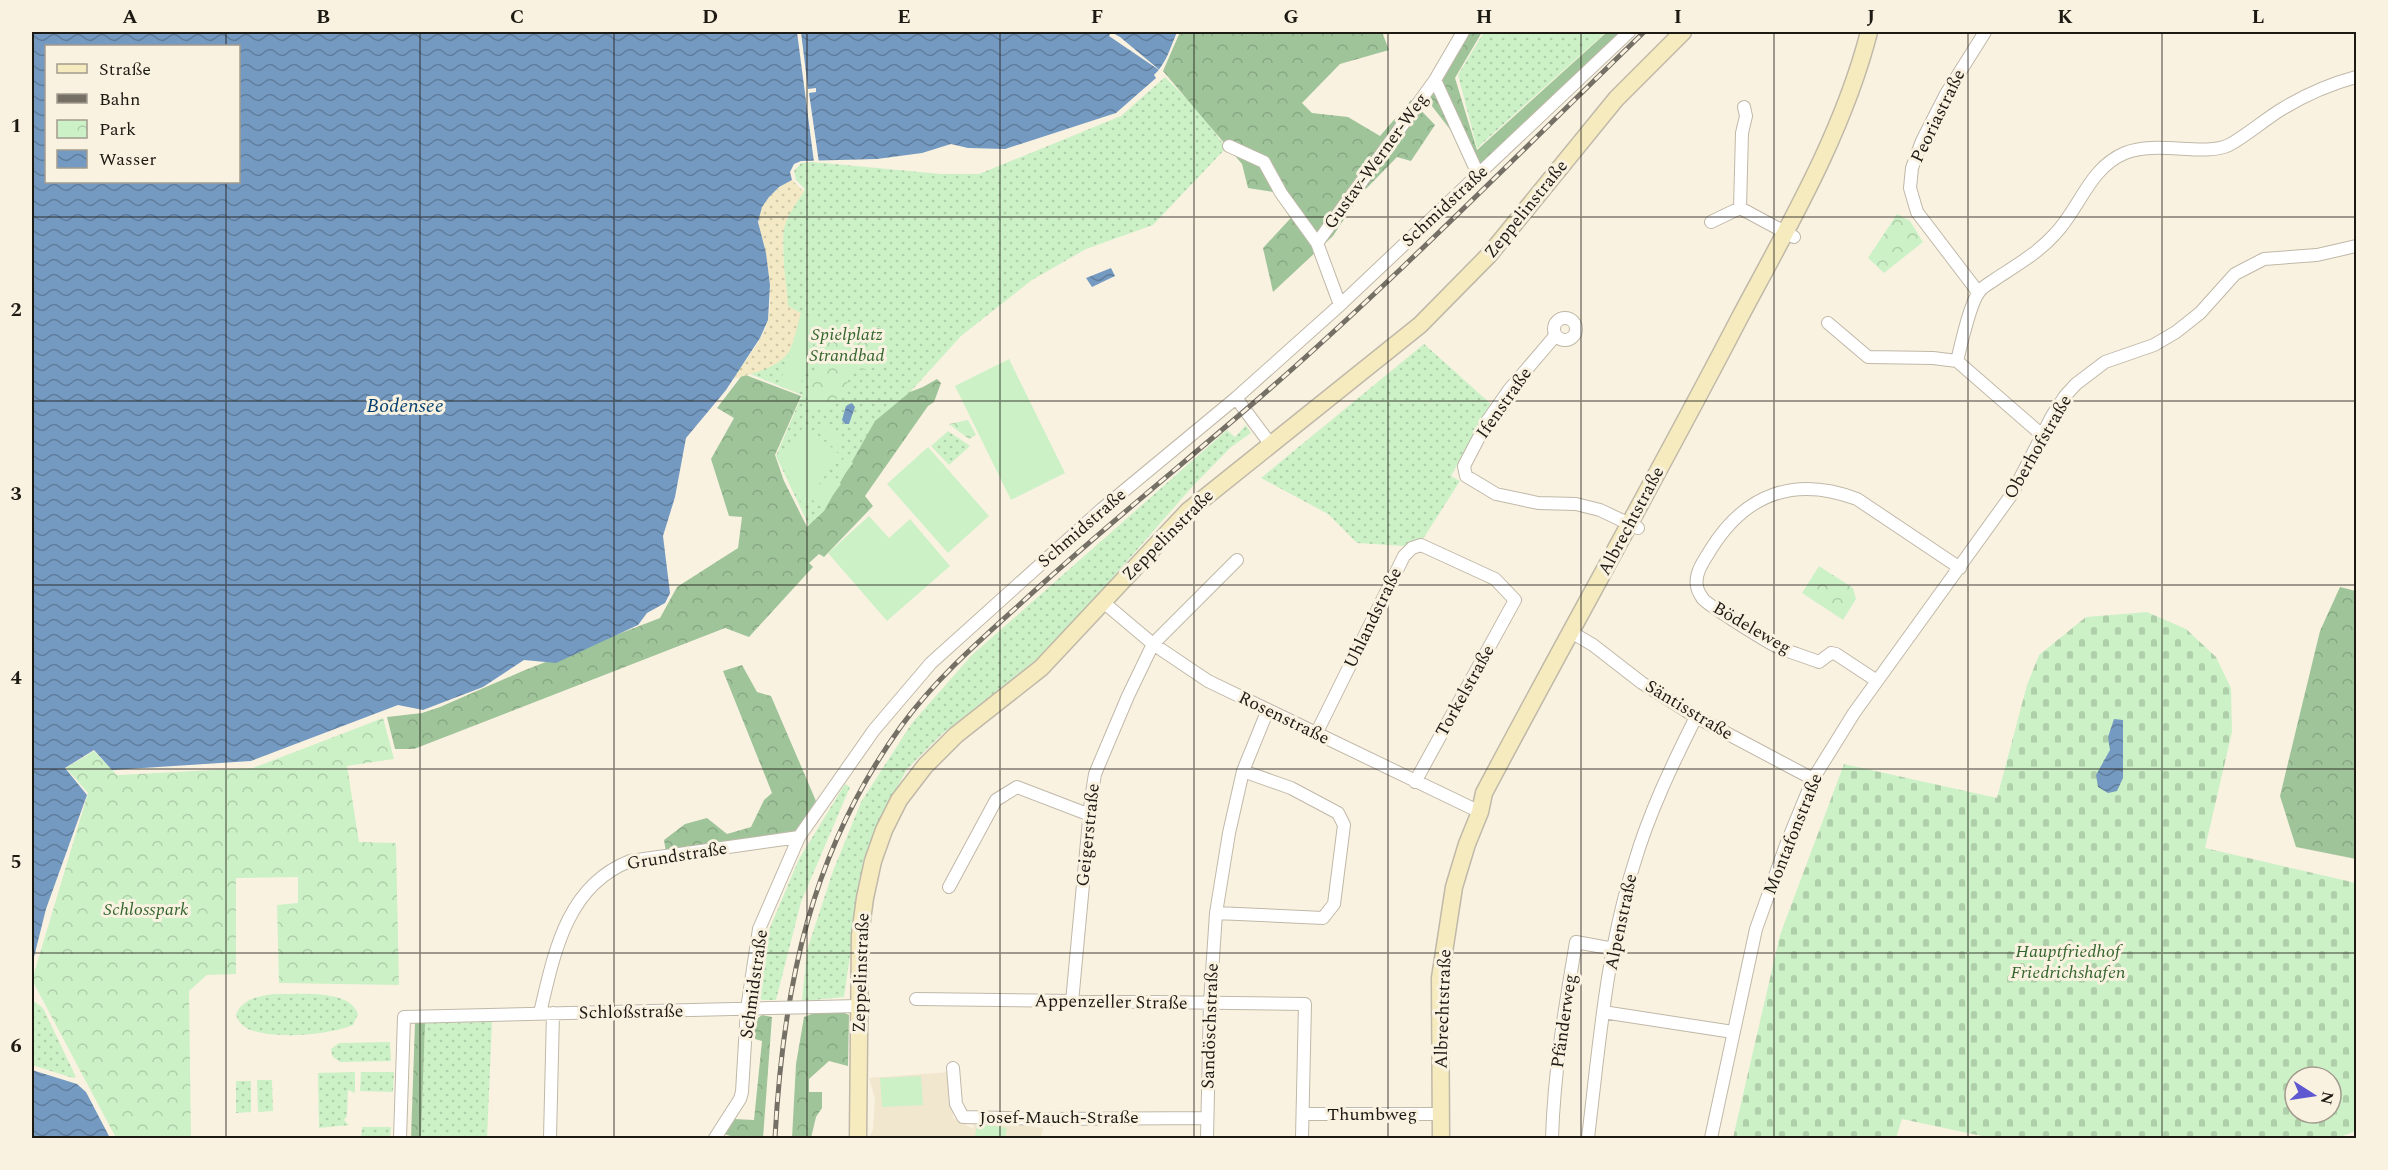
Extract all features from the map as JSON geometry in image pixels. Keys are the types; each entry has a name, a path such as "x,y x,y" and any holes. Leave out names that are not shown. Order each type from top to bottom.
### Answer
{"main road":[{"name":"Zeppelinstraße","path":"858,1138 860,935 873,861 884,830 899,800 925,766 956,735 1041,668 1188,511 1420,325 1489,255 1616,99 1683,32"},
{"name":"Albrechtstraße","path":"1790,234 1842,112 1869,32"},
{"name":"Albrechtstraße","path":"1441,1138 1440,978 1454,887 1467,844 1480,812 1490,802 1575,635 1841,140 1880,32"}],"street":[{"name":"Gustav-Werner-Weg","path":"1317,243 1435,80 1463,32"},
{"name":"Schmidstraße","path":"715,1138 740,1099 747,1009 759,929 799,837 874,730 931,663 1102,509 1236,398 1340,305 1629,32"},
{"name":"Peoriastraße","path":"1978,292 1917,212 1910,188 1912,168 1922,141 1949,87 1985,32"},
{"path":"1957,361 1978,292 2056,234 2103,166 2124,153 2139,149 2160,147 2203,149 2227,146 2307,96 2340,81 2356,77"},
{"name":"Gustav-Werner-Weg","path":"1435,80 1478,174"},
{"path":"1740,208 1742,133 1746,116 1744,107"},
{"path":"1229,146 1264,162 1281,193 1317,243 1340,305"},
{"path":"1740,208 1790,234"},
{"path":"1711,222 1740,208"},
{"name":"Oberhofstraße","path":"1960,568 2012,494 2052,416 2076,384 2106,362 2154,345 2176,332 2200,313 2235,274 2264,259 2317,255 2356,246"},
{"path":"1828,323 1868,357 1957,361 2042,435"},
{"name":"Ifenstraße","path":"1556,336 1509,390 1488,420 1464,466 1466,476 1479,485 1505,496 1538,503 1584,506 1600,510 1634,526"},
{"path":"1236,398 1271,445"},
{"name":"Bödeleweg","path":"1877,681 1836,654 1831,653 1819,662 1778,647 1703,600 1696,586 1700,567 1720,535 1743,511 1771,494 1791,489 1814,488 1857,499 1960,568"},
{"name":"Uhlandstraße","path":"1316,734 1397,568 1412,548 1421,545 1495,579 1515,600"},
{"path":"1152,644 1236,560"},
{"name":"Montafonstraße","path":"1711,1138 1756,929 1813,779 1877,681 1960,568"},
{"name":"Torkelstraße","path":"1415,782 1515,600"},
{"name":"Rosenstraße","path":"1102,602 1152,644 1208,681 1268,712 1480,812"},
{"name":"Säntisstraße","path":"1575,635 1642,683 1696,717 1813,779"},
{"name":"Geigerstraße","path":"1072,1002 1095,774 1152,644"},
{"name":"Sandöschstraße","path":"1207,1138 1210,1003 1216,913 1229,833 1244,771 1268,712"},
{"name":"Alpenstraße","path":"1588,1138 1603,1012 1614,949 1633,866 1671,765 1696,717"},
{"path":"1216,913 1323,918 1334,904 1344,825 1338,813 1291,788 1244,771"},
{"path":"949,887 996,800 1017,788 1090,815"},
{"name":"Grundstraße","path":"540,1013 561,932 574,909 592,886 614,867 630,861 799,837"},
{"name":"Pfänderweg","path":"1552,1138 1553,1107 1563,1018 1576,942 1614,949"},
{"name":"Appenzeller Straße","path":"916,999 1305,1004 1303,1114"},
{"name":"Schloßstraße","path":"400,1138 404,1017 859,1006"},
{"path":"1603,1012 1733,1032"},
{"path":"550,1138 554,1013"},
{"name":"Josef-Mauch-Straße","path":"953,1068 956,1104 963,1117 1206,1118"},
{"path":"1302,1138 1303,1114"},
{"name":"Thumbweg","path":"1303,1114 1441,1114"}],"shaded area":[{"path":"950,1072 953,1118 973,1129 975,1119 1043,1128 1041,1138 869,1138 873,1129 875,1099 869,1078"}],"green space":[{"path":"1180,32 1382,32 1389,50 1340,64 1302,103 1312,113 1348,117 1380,136 1411,100 1435,125 1411,161 1397,157 1360,195 1333,236 1273,292 1263,248 1300,208 1273,192 1248,188 1242,164 1163,71"},
{"path":"1468,32 1482,32 1455,78 1477,150 1607,32 1631,32 1480,168 1428,101"},
{"path":"1484,32 1606,32 1477,148 1458,75"},
{"path":"1165,77 1200,112 1226,148 1153,225 1086,249 1032,280 961,336 883,422 829,507 809,526 776,456 802,395 743,371 784,299 783,224 805,189 796,180 794,171 801,163 813,162 941,174 979,174 1121,116"},
{"path":"1897,214 1910,221 1923,242 1884,273 1868,258"},
{"path":"802,314 821,320 800,386 796,391 779,386"},
{"name":"Spielplatz Strandbad","path":"848,321 888,329 885,353 870,351 866,370 852,367 847,384 830,409 804,406 829,324"},
{"path":"1424,344 1491,404 1451,476 1460,481 1421,542 1404,546 1357,543 1328,514 1261,478"},
{"path":"1009,359 1065,473 1011,500 955,386"},
{"path":"743,374 801,396 775,455 784,481 807,527 824,511 875,421 910,392 937,379 941,383 934,402 928,406 865,496 873,506 824,557 819,554 809,563 813,567 749,637 725,628 414,749 395,749 387,717 422,713 440,707 525,670 660,618 677,587 738,548 742,517 729,516 711,459 734,418 717,408"},
{"path":"968,420 976,435 969,439 949,424"},
{"path":"805,424 840,455 803,506 780,461"},
{"path":"827,424 843,440 835,448 820,431"},
{"path":"1246,425 1251,433 1231,447 1192,487 1051,648 942,734 907,769 879,821 861,880 844,997 802,1001 807,950 833,871 861,802 912,723 972,655 1227,430 1235,437"},
{"path":"948,431 970,446 949,465 931,446"},
{"path":"928,447 989,516 948,553 887,484"},
{"path":"845,457 853,463 841,479 833,473"},
{"path":"829,474 841,484 823,508 811,499"},
{"path":"869,516 889,538 910,519 950,566 887,621 828,553"},
{"path":"1819,566 1853,588 1856,599 1843,620 1802,593"},
{"path":"2340,587 2356,591 2356,859 2296,847 2280,796 2320,631"},
{"name":"Hauptfriedhof Friedrichshafen","path":"2147,612 2186,629 2216,657 2231,688 2232,732 2205,848 2356,883 2356,1131 2338,1138 1991,1138 1902,1119 1896,1138 1733,1138 1780,935 1844,764 1997,798 2027,685 2039,655 2086,617"},
{"path":"742,665 757,692 771,696 816,801 794,833 666,852 664,840 685,824 707,818 727,834 751,827 764,800 772,793 723,671"},
{"name":"Schlosspark","path":"383,718 394,759 347,766 359,842 396,843 399,985 279,983 277,905 298,903 298,877 236,878 236,974 207,975 189,991 191,1138 116,1138 32,980 88,793 66,768 94,751 117,775 253,768"},
{"path":"845,784 850,787 801,902 776,1000 762,1000 756,995 769,930 799,859"},
{"path":"274,994 334,997 353,1006 358,1014 353,1025 314,1034 268,1034 255,1031 240,1023 236,1015 242,1005 257,997"},
{"path":"35,1002 43,1008 76,1077 32,1065 32,1003"},
{"path":"822,1010 838,1010 849,1015 848,1066 829,1061 809,1079 809,1092 822,1092 822,1108 816,1117 811,1138 792,1138 796,1064 804,1017"},
{"path":"762,1015 772,1017 763,1138 737,1138 724,1134 734,1119 754,1120 762,1041 755,1039 754,1021"},
{"path":"492,1022 487,1138 421,1138 425,1023"},
{"path":"415,1023 425,1023 421,1138 411,1138"},
{"path":"390,1042 391,1061 340,1062 332,1056 331,1049 339,1043"},
{"path":"355,1072 355,1093 348,1090 347,1116 344,1120 349,1125 319,1128 318,1073"},
{"path":"361,1072 394,1072 393,1092 360,1091"},
{"path":"921,1076 923,1105 882,1107 880,1078"},
{"path":"257,1080 272,1080 273,1111 258,1112"},
{"path":"236,1081 251,1081 251,1112 236,1113"},
{"path":"977,1123 1007,1128 1005,1138 975,1138"},
{"path":"362,1127 391,1127 390,1138 361,1137"}],"sand":[{"path":"792,180 804,192 787,219 783,237 788,306 801,313 794,339 788,353 777,363 733,379 762,336 768,320 769,277 759,225 761,210 774,192"}],"water":[{"name":"Bodensee","path":"32,32 1177,32 1165,60 1154,75 1156,78 1116,113 1005,149 968,148 951,144 922,153 877,159 801,161 794,164 790,172 792,180 779,187 769,197 762,207 758,222 766,253 770,285 768,320 760,338 726,390 686,438 675,497 663,536 670,593 665,603 647,613 638,625 556,663 524,660 483,687 423,710 398,705 251,761 112,770 94,750 65,768 87,795 46,909 32,965"},
{"path":"1111,268 1115,276 1092,287 1086,278"},
{"path":"852,403 855,407 849,424 845,424 842,420 846,406"},
{"path":"2114,719 2123,720 2123,778 2117,791 2108,793 2098,787 2096,775 2110,750 2108,737"},
{"path":"32,1070 77,1084 86,1092 110,1138 32,1138"}],"pier":[{"path":"797,32 801,32 808,89 816,88 816,92 809,93 819,163 814,162"},
{"path":"1111,32 1120,37 1162,72 1109,36"}],"railway":[{"path":"775,1138 785,1027 807,922 824,871 845,821 871,772 915,708 957,662 988,633 1107,527 1257,400 1357,310 1644,32"}]}
